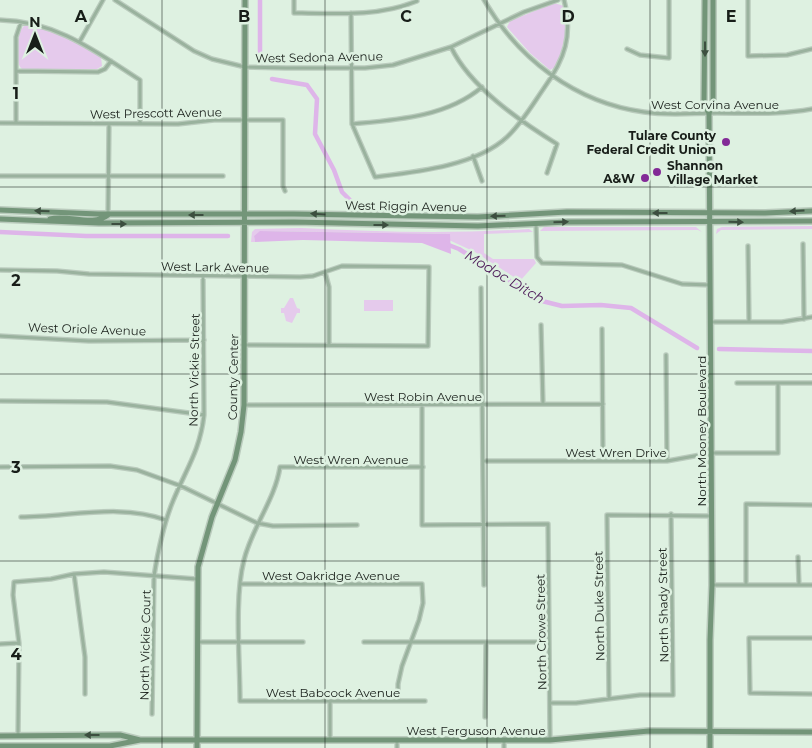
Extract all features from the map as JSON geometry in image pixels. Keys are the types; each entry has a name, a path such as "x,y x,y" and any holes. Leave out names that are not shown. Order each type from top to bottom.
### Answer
{"street":[{"path":"80,41 103,0"},
{"name":"West Sedona Avenue","path":"115,0 194,51 212,59 245,66 352,67 393,65 451,47 499,23 558,0"},
{"name":"County Center","path":"197,748 197,642 200,555 235,460 244,405 245,0"},
{"path":"294,0 294,13 382,11 417,1"},
{"name":"West Corvina Avenue","path":"484,0 499,23 533,60 553,76 588,97 614,106 644,112 709,113 779,113 812,109"},
{"path":"351,13 352,124 374,177 425,170 473,156 502,141 521,121 562,61 568,42 569,23 564,0"},
{"path":"627,50 660,59 669,58 669,0"},
{"name":"North Mooney Boulevard","path":"705,0 704,105 709,113"},
{"name":"North Mooney Boulevard","path":"710,748 712,585 709,113 713,103 712,0"},
{"path":"748,0 748,56 787,55 812,49"},
{"path":"0,20 48,28 80,41 140,80 140,124"},
{"path":"16,123 16,37 21,22"},
{"path":"451,47 461,64 482,87 521,121 556,144 547,173"},
{"path":"16,71 98,72 105,69 111,61"},
{"path":"352,124 393,120 429,113 470,98 482,87"},
{"name":"West Prescott Avenue","path":"0,124 140,124 283,120 283,186 285,191"},
{"path":"47,220 59,216 98,219 108,214 109,124"},
{"path":"473,156 482,180"},
{"path":"0,176 223,176"},
{"name":"West Riggin Avenue","path":"0,210 108,214 487,217 567,212 709,213 812,211"},
{"name":"West Riggin Avenue","path":"0,220 94,223 245,224 294,222 488,226 536,223 812,221"},
{"path":"536,223 537,257 539,261 547,264 622,264 682,284 710,285"},
{"path":"803,244 804,319"},
{"path":"748,246 749,322"},
{"name":"West Lark Avenue","path":"0,270 307,277 342,266 429,267 428,346 329,345"},
{"path":"244,344 329,345 329,287 325,272"},
{"name":"North Vickie Street","path":"154,576 166,520 194,460 201,437 204,414 203,276"},
{"path":"481,288 484,585"},
{"path":"711,322 782,322 812,317"},
{"path":"541,326 543,404"},
{"path":"602,329 603,461"},
{"name":"West Oriole Avenue","path":"0,336 89,341 204,340"},
{"path":"666,355 667,461"},
{"path":"737,383 812,383"},
{"name":"West Wren Drive","path":"483,461 667,461 711,453 778,453 778,383"},
{"path":"0,401 106,402 204,414"},
{"name":"West Robin Avenue","path":"244,405 603,404"},
{"path":"422,405 422,525 484,525"},
{"path":"0,466 110,466 137,470 181,486 257,523 273,526 357,525"},
{"name":"West Wren Avenue","path":"257,523 268,502 280,467 423,467"},
{"path":"746,585 746,504 812,505"},
{"path":"21,517 130,512 150,514 166,520"},
{"path":"671,514 711,516"},
{"name":"North Duke Street","path":"609,697 607,515 671,514"},
{"name":"North Shady Street","path":"609,697 673,695 671,514"},
{"path":"240,642 240,584 249,540 257,523"},
{"name":"North Crowe Street","path":"484,525 548,524 550,740"},
{"path":"798,557 799,585"},
{"path":"18,736 19,644 13,595 14,582 104,572 198,579"},
{"path":"74,574 85,657 85,694"},
{"name":"North Vickie Court","path":"152,714 154,576"},
{"name":"West Oakridge Avenue","path":"240,584 422,584 422,603 419,620 410,642"},
{"path":"712,585 812,585"},
{"path":"812,638 749,638 750,693 812,694"},
{"path":"197,642 302,642"},
{"name":"West Babcock Avenue","path":"240,642 240,701 425,701"},
{"path":"364,642 549,642"},
{"path":"398,701 398,684 410,642"},
{"path":"485,717 486,642"},
{"path":"0,644 19,644"},
{"path":"550,703 576,703 609,697"},
{"path":"330,701 330,740"},
{"name":"West Ferguson Avenue","path":"0,736 120,735 140,740 397,741 550,740 628,733 812,732"},
{"name":"West Ferguson Avenue","path":"0,746 122,745 140,740"},
{"path":"504,740 504,748"},
{"path":"397,741 397,748"}],"shaded area":[{"path":"554,3 564,6 566,33 557,66 550,70 530,53 507,27 510,21"},
{"path":"25,25 55,33 84,47 101,57 102,66 97,69 22,69 19,66 17,47 22,28"},
{"path":"812,226 812,229 721,230 716,234 717,229 722,227"},
{"path":"544,227 696,227 702,232 698,230 540,231"},
{"path":"301,228 415,232 529,229 533,232 484,234 484,253 493,259 534,259 536,263 520,281 475,252 449,240 450,234 261,231 254,236 255,242 251,242 252,232 255,229"},
{"path":"260,231 450,234 451,254 422,243 303,240 255,242 254,236"},
{"path":"290,298 293,298 297,308 300,309 300,313 297,313 292,323 286,321 284,313 281,313 281,308 284,308"},
{"path":"364,300 393,300 393,311 364,311"}],"waterway":[{"path":"260,0 260,56"},
{"path":"272,79 307,85 317,99 315,134 334,170 342,192 354,204"},
{"path":"0,232 86,236 228,236"},
{"name":"Modoc Ditch","path":"446,244 459,249 542,301 562,306 601,305 631,308 697,348"},
{"name":"Modoc Ditch","path":"719,349 812,351"}],"place":[{"name":"Tulare County Federal Credit Union","path":"726,142"},
{"name":"Shannon Village Market","path":"657,172"},
{"name":"A&W","path":"645,178"}]}
